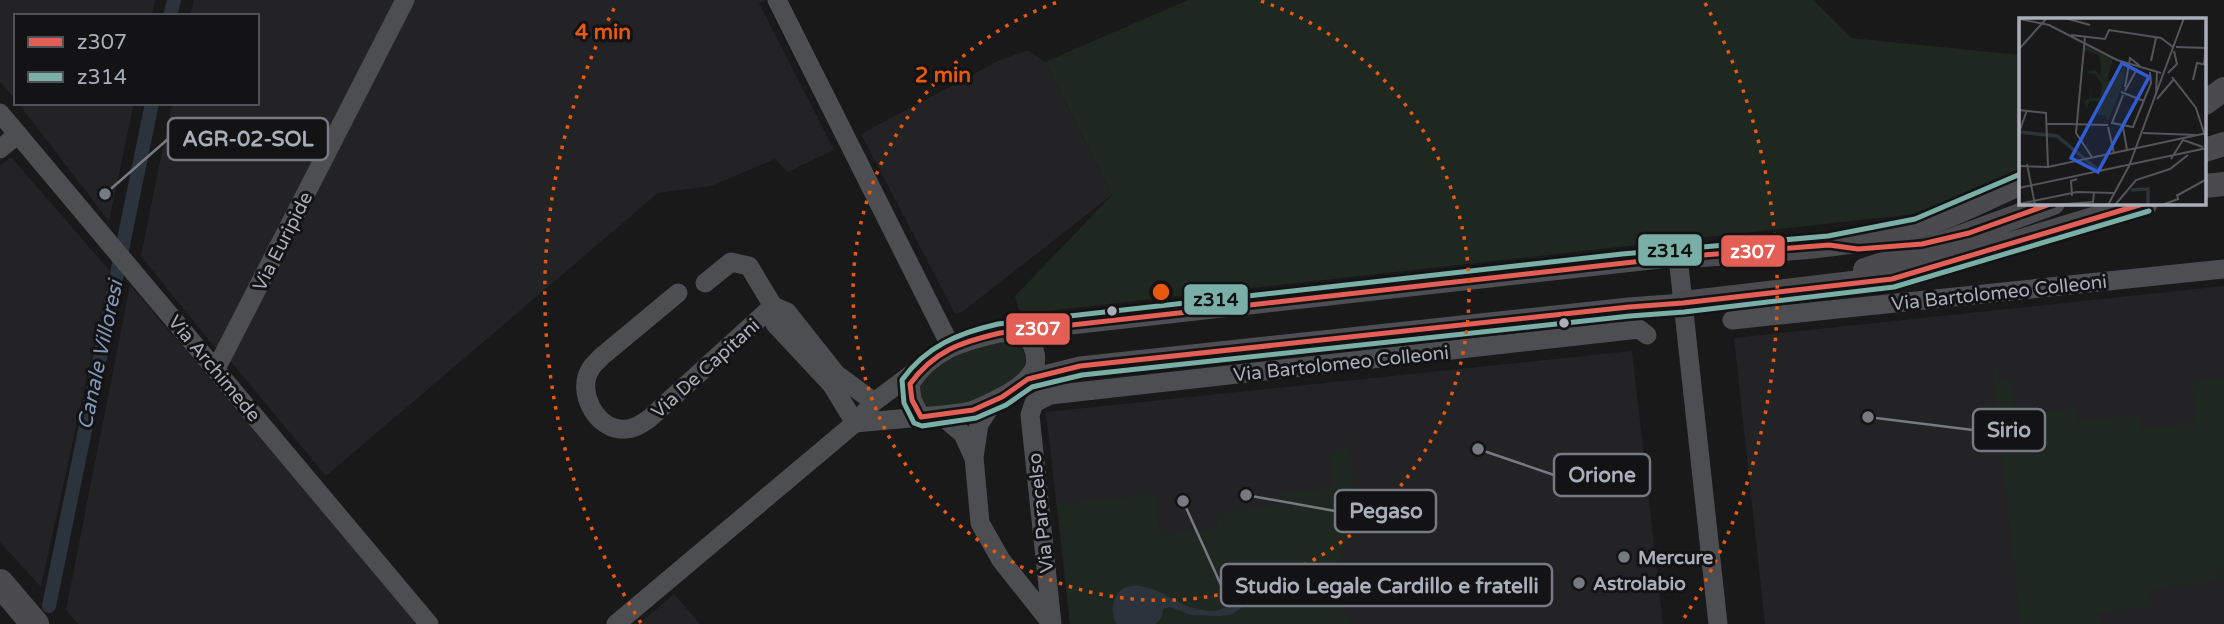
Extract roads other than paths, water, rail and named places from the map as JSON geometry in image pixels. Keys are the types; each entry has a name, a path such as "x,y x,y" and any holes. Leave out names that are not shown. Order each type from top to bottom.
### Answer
{"highway":[{"path":"0,583 34,624"}],"main road":[{"path":"2206,102 2224,89"},
{"path":"2206,150 2224,144"},
{"path":"1678,257 1829,245 1918,227 2019,184"},
{"path":"2206,186 2224,184"},
{"path":"1818,287 1920,253 2047,205"},
{"path":"1683,303 1892,279 2139,205"},
{"path":"1829,245 1858,249 1882,248 1922,244 1969,233"}],"street":[{"name":"Via Euripide","path":"216,369 405,0"},
{"path":"777,0 951,347"},
{"name":"Via Archimede","path":"0,113 429,624"},
{"path":"0,149 18,134"},
{"path":"616,624 855,423 874,402 951,347 1000,332 1678,257 1718,624"},
{"name":"Via De Capitani","path":"705,283 731,262 749,266 773,306 775,324 832,385 855,423"},
{"name":"Via Bartolomeo Colleoni","path":"1732,320 2224,269"},
{"name":"Via De Capitani","path":"678,293 590,369 586,382 587,396 592,408 609,426 621,430 636,427 650,418 773,306"},
{"name":"Via Bartolomeo Colleoni","path":"855,423 942,416 974,410 994,401 1028,379 1080,366 1683,303"},
{"name":"Via De Capitani","path":"773,306 787,312 836,374 874,402"},
{"name":"Via Bartolomeo Colleoni","path":"1034,403 1050,395 1639,329 1647,335"},
{"path":"1023,331 1032,342 1037,359 1036,368 1028,379"},
{"path":"919,369 909,384 912,400 921,418"},
{"name":"Via Bartolomeo Colleoni","path":"974,457 979,424 994,401"},
{"name":"Via Paracelso","path":"1034,403 1030,415 1052,624"},
{"path":"942,416 963,434 974,457 980,523 990,544 1052,624"}],"waterway":[{"name":"Canale Villoresi","path":"170,14 174,0"},
{"name":"Canale Villoresi","path":"49,606 152,105"}],"place":[{"name":"AGR-02-SOL","path":"105,194"},
{"name":"Sirio","path":"1868,417"},
{"name":"Orione","path":"1478,449"},
{"name":"Pegaso","path":"1246,495"},
{"name":"Studio Legale Cardillo e fratelli","path":"1183,501"},
{"name":"Mercure","path":"1624,557"},
{"name":"Astrolabio","path":"1579,583"}]}
